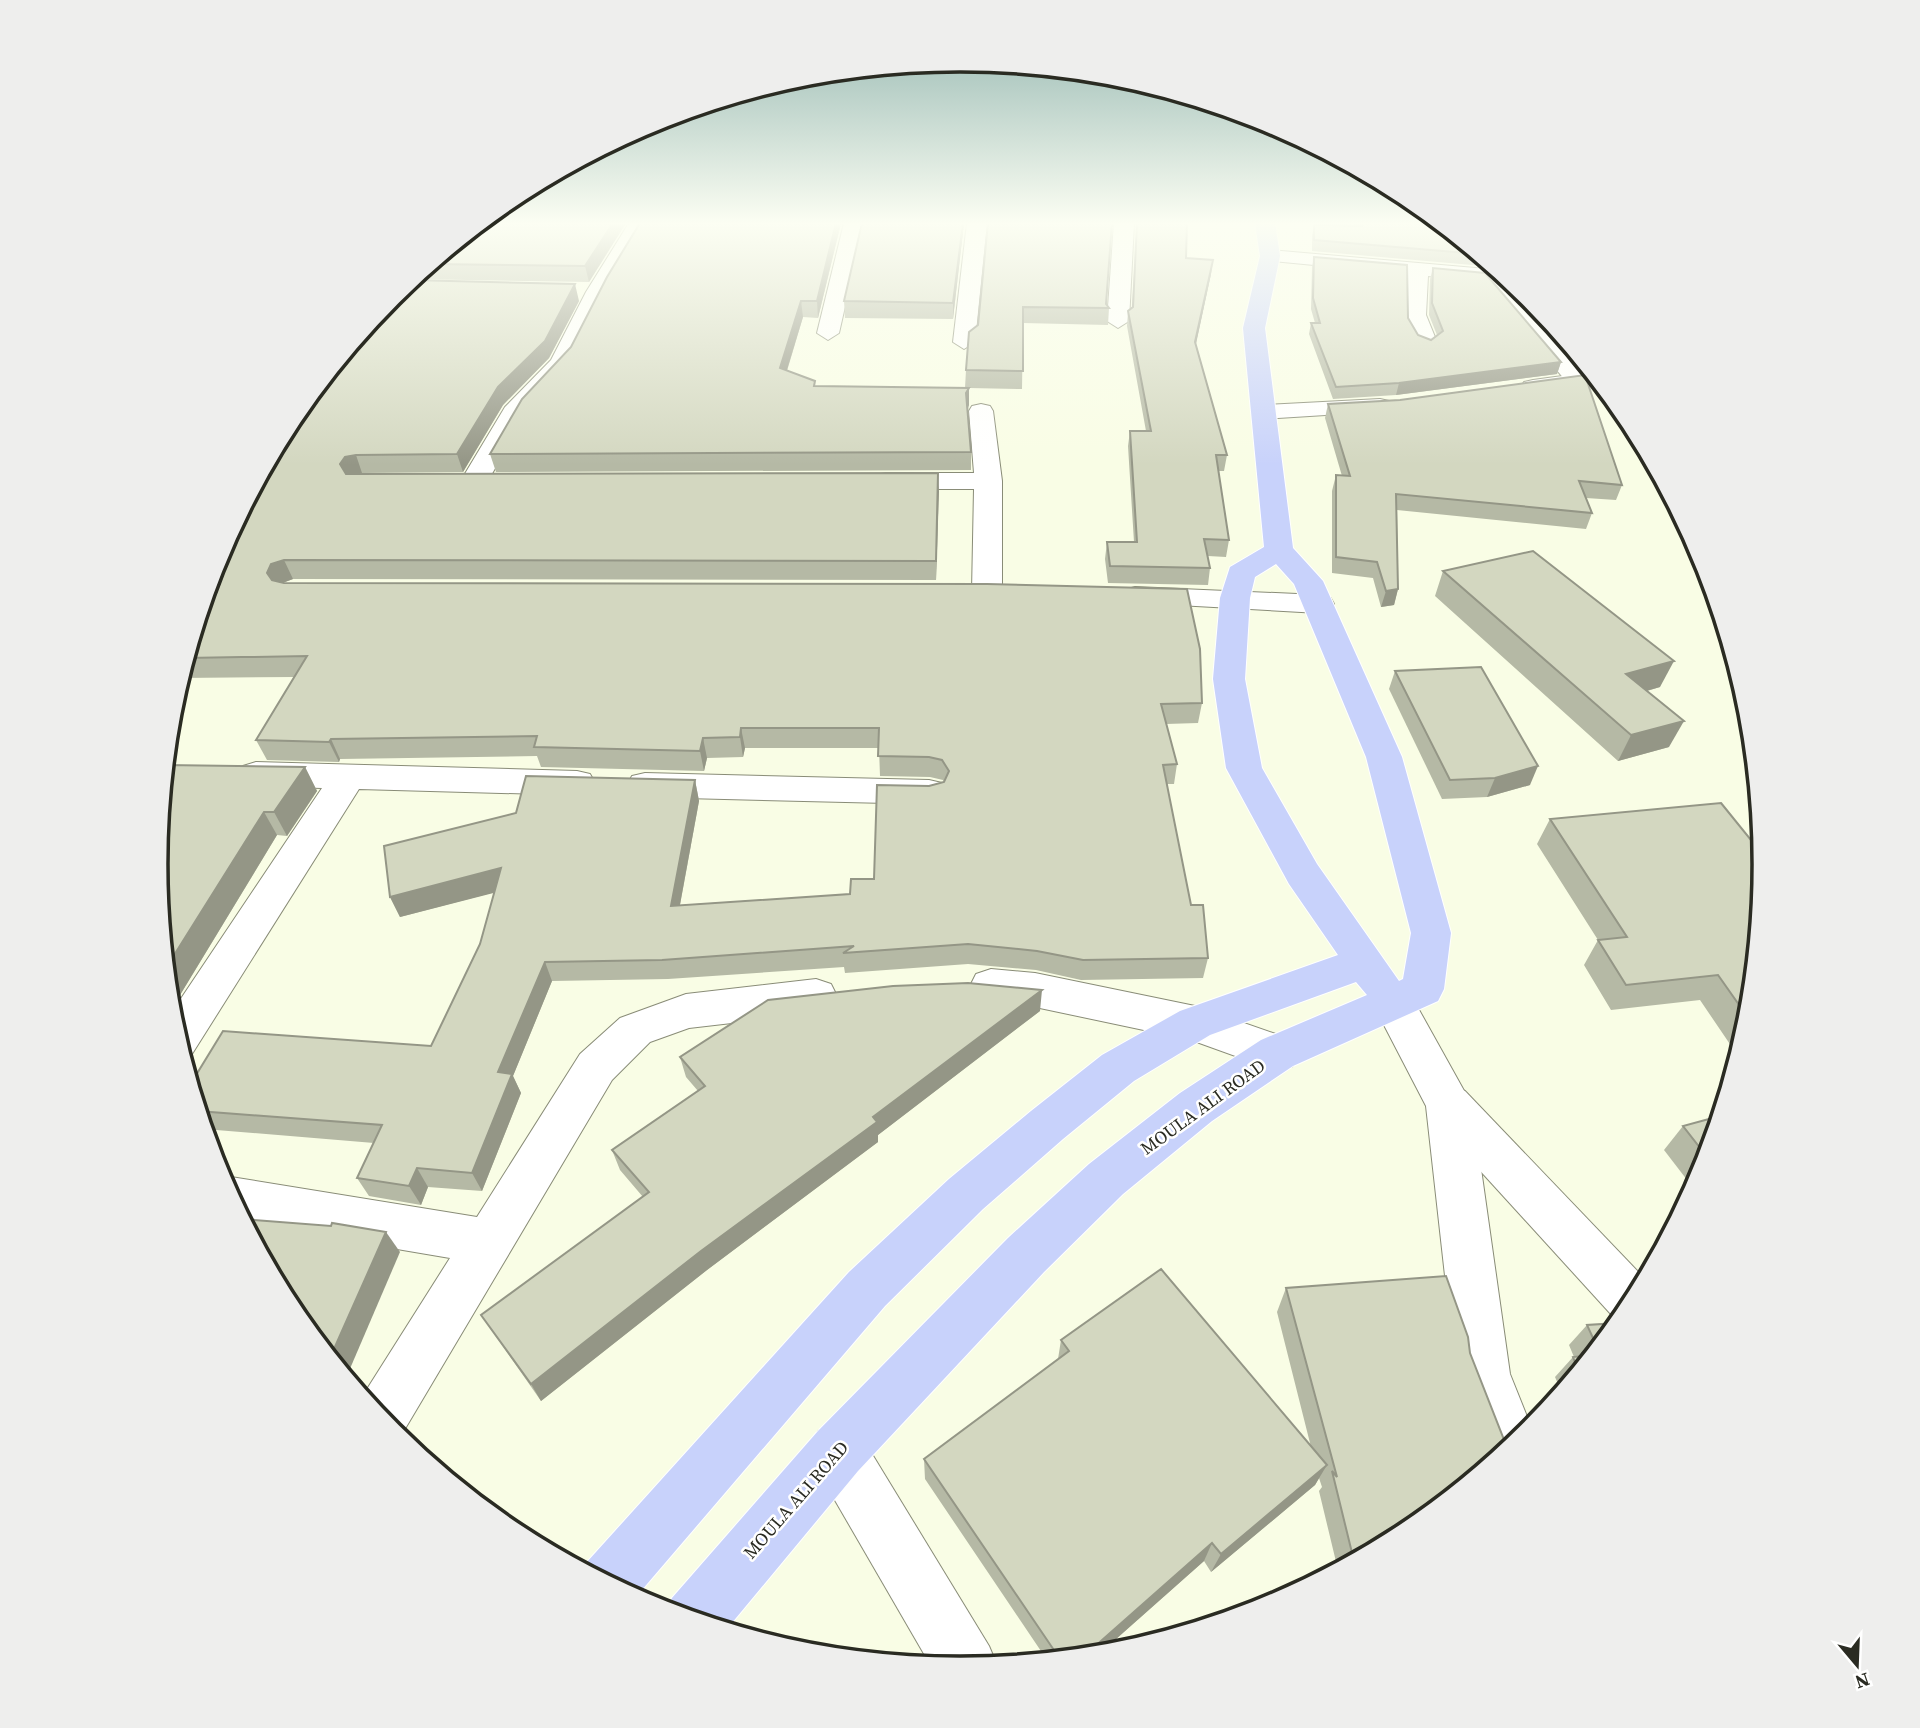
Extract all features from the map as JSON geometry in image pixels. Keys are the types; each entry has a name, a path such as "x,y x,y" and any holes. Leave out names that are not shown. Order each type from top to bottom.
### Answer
{"main road":[{"path":"1259,304 1254,328 1279,550 1241,573 1235,598 1229,679 1244,768 1303,874 1393,1002"},
{"name":"MOULA ALI ROAD","path":"701,1612 838,1451 1026,1255 1106,1179 1196,1107 1277,1054 1423,989 1431,933 1384,757 1308,582 1279,550"},
{"path":"614,1577 773,1400 867,1289 965,1194 1118,1068 1195,1023 1365,962"}],"street":[{"path":"474,482 514,412 561,363 591,304"},
{"path":"828,333 835,304"},
{"path":"964,342 969,304"},
{"path":"1118,321 1119,304"},
{"path":"1416,304 1415,315 1426,342"},
{"path":"1546,331 1574,364"},
{"path":"1513,390 1587,380"},
{"path":"1264,412 1409,403"},
{"path":"981,411 988,481 987,592"},
{"path":"863,481 988,481"},
{"path":"446,482 502,482"},
{"path":"1111,595 1235,598 1319,604"},
{"path":"217,774 929,792"},
{"path":"185,1028 348,777"},
{"path":"955,985 1035,990 1195,1023 1277,1054"},
{"path":"386,1409 596,1068 635,1030 685,1011 852,992"},
{"path":"1393,1002 1449,1105 1625,1294"},
{"path":"1449,1105 1483,1374 1507,1436"},
{"path":"243,1201 490,1242"},
{"path":"838,1451 960,1656"}],"building":[{"path":"400,304 565,304 545,341 498,387 457,454 356,455 345,457 340,464 346,474 938,473 936,561 284,560 271,564 267,573 272,580 284,583 987,584 1187,589 1200,649 1202,703 1161,704 1177,764 1163,765 1191,905 1203,905 1208,958 1083,960 1037,951 968,944 843,953 854,946 662,960 545,962 498,1072 512,1074 472,1173 417,1168 409,1186 357,1178 382,1125 208,1112 197,1074 223,1031 431,1046 480,944 501,868 390,897 384,846 516,813 526,776 695,780 671,906 850,894 851,879 874,879 877,785 929,786 944,782 949,771 942,760 929,757 878,756 879,728 741,728 740,737 703,738 700,751 534,747 537,736 331,739 329,742 256,740 307,656 195,658 210,609 249,514 301,424 331,382"},
{"path":"593,304 800,304 780,368 815,381 814,386 969,388 966,393 971,452 490,454 522,399 571,347"},
{"path":"980,304 1106,304 1109,308 1023,307 1023,371 966,370 969,332 978,325"},
{"path":"1133,304 1203,304 1195,342 1227,455 1216,455 1229,540 1204,539 1210,568 1110,566 1107,542 1137,542 1130,431 1151,431 1128,311"},
{"path":"1315,304 1408,304 1408,318 1418,335 1431,340 1443,331 1432,304 1511,304 1561,362 1399,383 1336,387 1311,323 1320,323"},
{"path":"1583,375 1622,485 1579,481 1592,513 1396,494 1398,589 1386,591 1377,562 1336,557 1336,475 1350,476 1328,404 1400,400"},
{"path":"1533,551 1674,661 1626,674 1684,721 1631,735 1443,571"},
{"path":"1481,667 1538,766 1495,778 1450,780 1395,671"},
{"path":"175,765 305,767 274,812 264,812 174,956 169,916 168,864 169,812"},
{"path":"1721,803 1752,841 1751,916 1739,1005 1718,975 1626,985 1598,940 1627,937 1550,819"},
{"path":"968,983 1042,990 873,1117 877,1122 701,1251 531,1384 481,1315 649,1192 612,1150 705,1086 680,1057 768,1000 893,986"},
{"path":"1710,1119 1699,1147 1683,1126"},
{"path":"252,1220 331,1226 332,1223 386,1232 334,1349 301,1304"},
{"path":"1161,1269 1327,1465 1221,1554 1212,1543 1098,1644 1054,1650 924,1459 1069,1351 1061,1340"},
{"path":"1446,1276 1468,1337 1470,1353 1504,1439 1442,1493 1352,1552 1332,1471 1337,1477 1286,1288"},
{"path":"1605,1324 1594,1339 1587,1325"}]}
